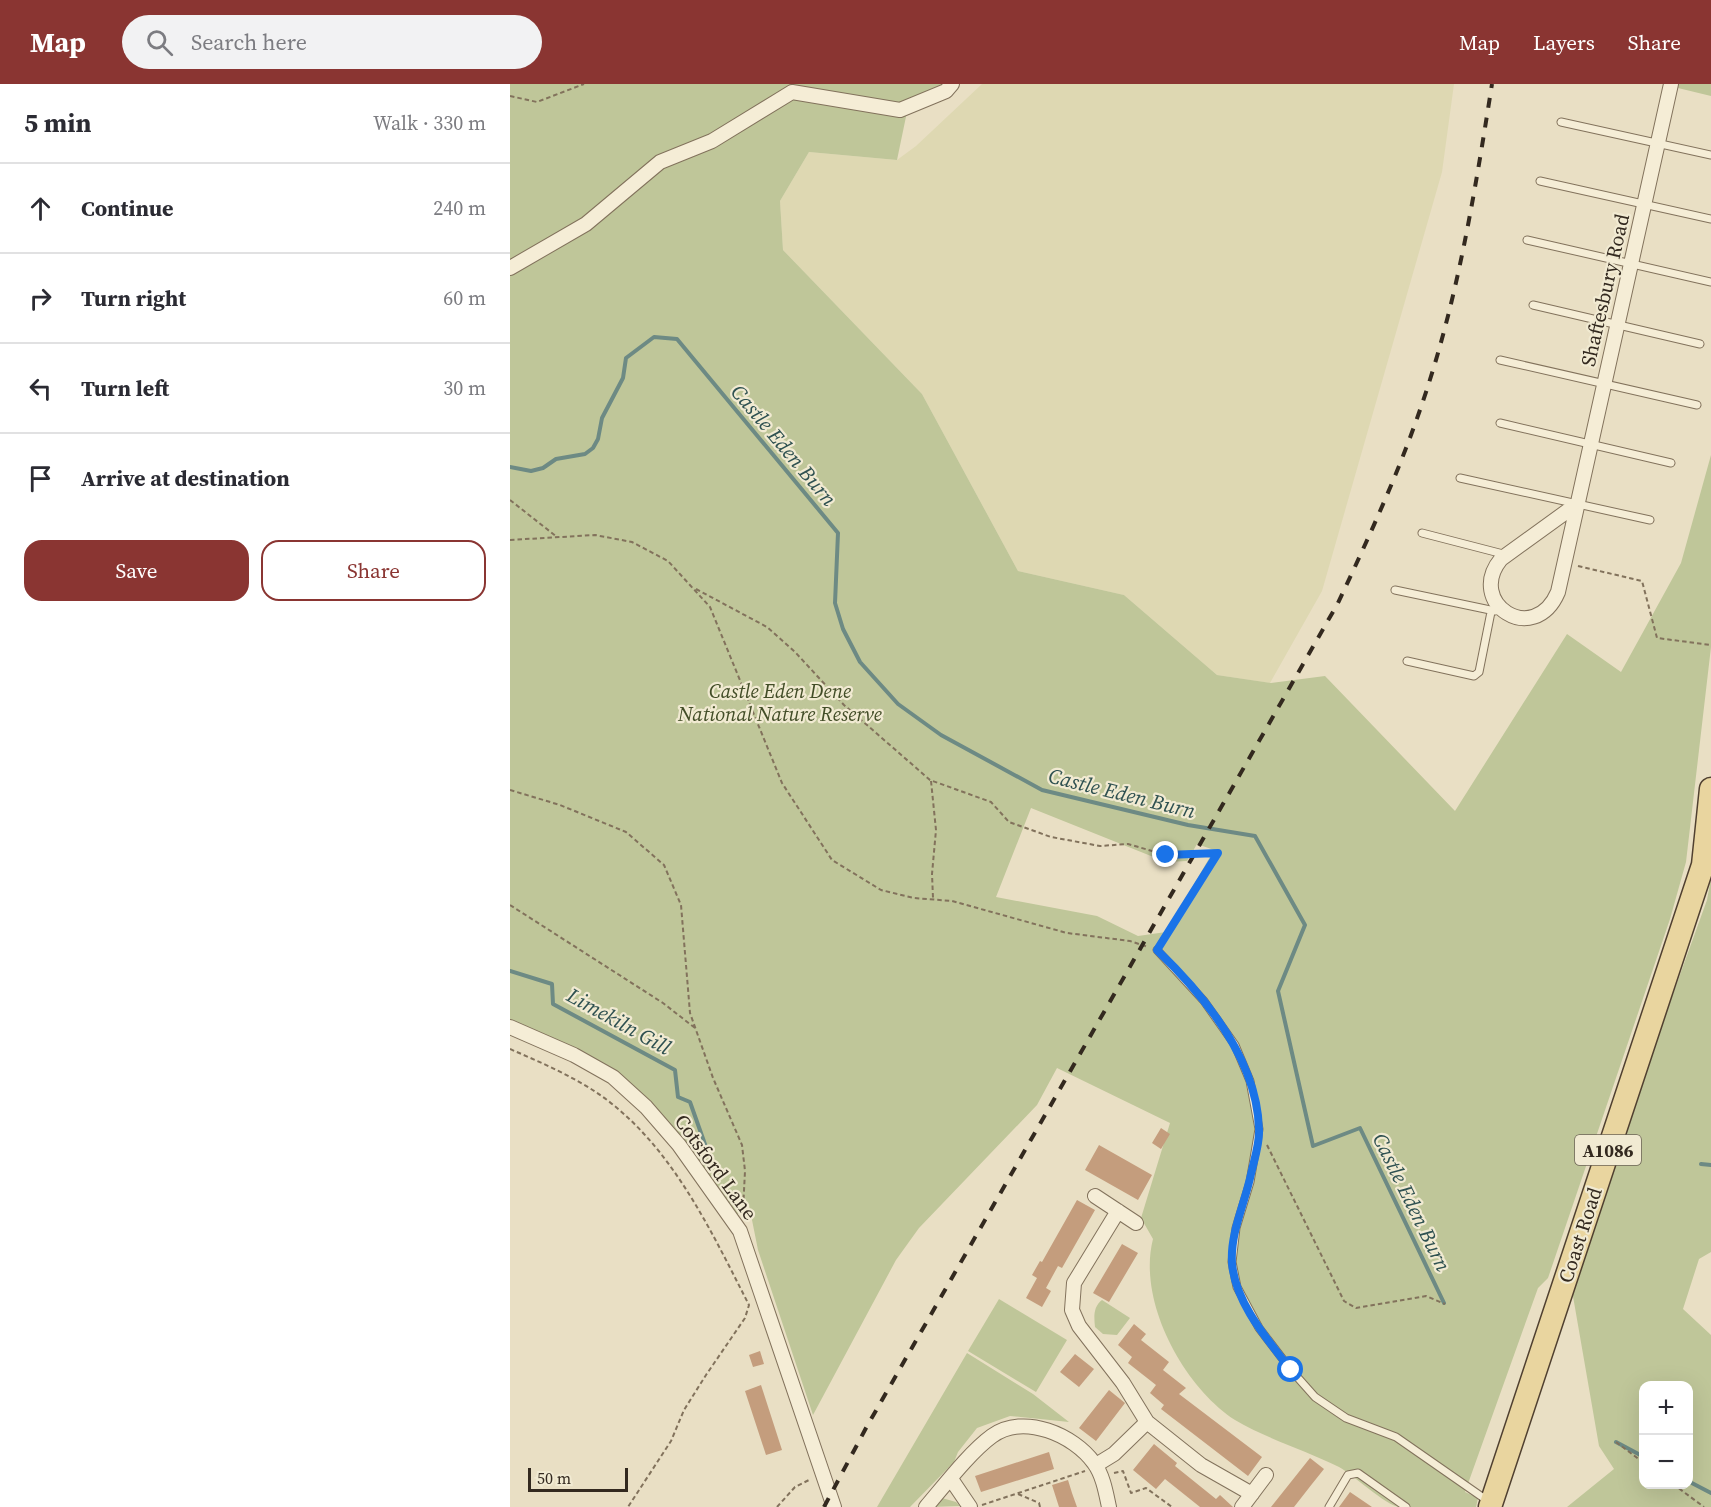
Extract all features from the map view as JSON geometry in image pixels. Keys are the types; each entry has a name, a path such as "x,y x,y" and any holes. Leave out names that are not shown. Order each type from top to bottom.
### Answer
{"main road":[{"name":"Coast Road","path":"1490,1505 1703,865 1711,789"}],"street":[{"path":"510,268 586,224 660,162 712,141 792,92 900,110 946,91 952,84"},
{"name":"Shaftesbury Road","path":"1496,610 1520,619 1541,615 1554,602 1671,84"},
{"path":"1496,610 1490,580 1494,567 1576,504"},
{"name":"Cotsford Lane","path":"510,1027 574,1055 613,1077 646,1107 679,1145 740,1231 766,1301 834,1507"},
{"path":"1095,1196 1136,1223"},
{"path":"1118,1211 1074,1283 1072,1310 1079,1326 1123,1383 1147,1422 1201,1465 1252,1494"},
{"path":"1098,1470 1147,1422"},
{"path":"926,1507 993,1436 1013,1429 1041,1428 1067,1438 1098,1470 1109,1507"},
{"path":"1242,1507 1266,1475"},
{"path":"951,1479 970,1507"}],"lane":[{"path":"1561,122 1711,155"},
{"path":"1540,181 1711,219"},
{"path":"1527,240 1711,282"},
{"path":"1533,305 1700,344"},
{"path":"1500,360 1697,405"},
{"path":"1500,423 1671,464"},
{"path":"1460,478 1650,520"},
{"path":"1422,533 1507,555"},
{"path":"1395,590 1496,610 1479,672 1474,676 1407,661"},
{"path":"1157,950 1204,1001 1235,1045 1250,1081 1259,1130 1250,1182 1236,1228 1232,1262 1237,1287 1259,1328 1315,1397 1346,1418 1396,1437 1490,1505"},
{"path":"1329,1507 1348,1475 1358,1473 1406,1507"}],"path":[{"path":"510,96 537,102 584,84"},
{"path":"510,500 558,538"},
{"path":"510,540 595,535 632,542 668,561 710,607 782,783 832,860 881,890 914,898 933,898 1067,933 1130,940 1157,950 1218,853 1166,855 1128,844 1100,846 1051,837 1009,822 991,802 930,780 844,705 795,652 767,627 696,589"},
{"path":"1564,563 1642,581 1657,638 1711,645"},
{"path":"930,780 936,830 932,874 933,898"},
{"path":"510,790 560,805 626,832 664,865 681,905 690,1013 713,1078 742,1144 744,1198 740,1231"},
{"path":"510,905 663,1003 697,1030"},
{"path":"510,1049 559,1070 603,1098 640,1130 677,1176 706,1220 750,1305 745,1318 695,1392 670,1441 628,1507"},
{"path":"1259,1130 1344,1301 1356,1308 1426,1296 1444,1304"},
{"path":"1616,1442 1639,1458"},
{"path":"976,1507 1098,1470 1123,1471 1131,1493 1146,1488 1172,1507"},
{"path":"777,1507 795,1487 822,1474"},
{"path":"1679,1489 1704,1507"},
{"path":"1018,1494 1039,1503 1040,1507"}],"shaded area":[{"path":"982,84 1454,84 1442,172 1322,591 1270,683 1217,675 1124,595 1018,571 922,394 783,250 780,201 809,152 897,160 916,146"}],"green space":[{"name":"Castle Eden Dene National Nature Reserve","path":"510,84 952,84 908,107 897,160 809,152 780,201 783,250 922,394 1018,571 1124,595 1217,675 1271,683 1325,676 1455,811 1567,634 1621,672 1681,563 1711,455 1711,647 1686,862 1670,919 1548,1278 1538,1288 1465,1492 1478,1498 1476,1507 1399,1507 1393,1505 1339,1467 1247,1427 1216,1405 1198,1386 1168,1340 1158,1315 1152,1289 1150,1263 1153,1239 1141,1218 1170,1123 1057,1068 1037,1105 919,1228 896,1260 813,1415 758,1250 749,1205 732,1219 613,1077 510,1027","holes":["1031,808 1166,862 1187,861 1197,844 1214,850 1166,932 1138,936 1097,916 996,897"]},
{"path":"1679,84 1711,84 1711,96 1678,88"},
{"path":"1711,878 1711,1252 1699,1259 1683,1309 1711,1335 1711,1507 1567,1507 1614,1469 1599,1446 1570,1279 1707,900"},
{"path":"999,1299 1067,1340 1036,1392 968,1351"},
{"path":"1102,1300 1130,1318 1117,1335 1103,1334 1095,1327 1094,1316"},
{"path":"967,1353 1033,1394 1069,1422 1010,1416 977,1428 958,1452 954,1462 910,1507 877,1507"},
{"path":"942,1498 956,1502 960,1506 929,1507"}],"building":[{"path":"1161,1128 1170,1134 1161,1149 1152,1143"},
{"path":"1099,1145 1152,1175 1138,1200 1085,1170"},
{"path":"1077,1200 1095,1210 1062,1268 1058,1266 1046,1288 1051,1291 1042,1307 1026,1298 1037,1278 1032,1275 1040,1261 1042,1262"},
{"path":"1122,1244 1138,1253 1109,1302 1093,1293"},
{"path":"1134,1324 1146,1334 1141,1340 1169,1362 1163,1370 1186,1388 1179,1394 1262,1457 1248,1476 1161,1409 1164,1405 1150,1393 1156,1385 1128,1363 1132,1357 1118,1345"},
{"path":"760,1351 764,1364 753,1367 749,1355"},
{"path":"1075,1354 1094,1369 1079,1387 1060,1372"},
{"path":"761,1385 782,1450 766,1455 745,1391"},
{"path":"1109,1390 1125,1403 1096,1441 1079,1428"},
{"path":"1154,1444 1177,1463 1175,1466 1216,1499 1220,1495 1233,1507 1200,1507 1165,1479 1156,1489 1133,1470"},
{"path":"1049,1452 1054,1469 981,1492 975,1476"},
{"path":"1310,1458 1324,1469 1294,1507 1271,1507"},
{"path":"1068,1480 1077,1507 1059,1507 1052,1485"},
{"path":"1350,1492 1372,1507 1339,1507"}],"waterway":[{"name":"Castle Eden Burn","path":"510,467 531,471 543,468 556,459 585,454 593,448 598,439 602,418 623,378 626,358 654,337 677,339 838,533 835,603 843,629 860,662 898,704 941,735 1042,790 1188,825 1255,836 1305,925 1278,991 1313,1146 1360,1128 1444,1303"},
{"name":"Limekiln Gill","path":"510,971 552,984 553,1004 675,1070 678,1097 690,1102 707,1150"},
{"path":"1701,1164 1711,1165"},
{"name":"Castle Eden Burn","path":"1616,1442 1639,1454"},
{"name":"Castle Eden Burn","path":"1693,1484 1711,1493"}],"railway":[{"path":"824,1507 866,1428 1338,603 1394,478 1414,427 1435,362 1456,284 1492,84"}],"route":[{"path":"1166,855 1218,853 1157,950 1204,1001 1235,1045 1250,1081 1259,1130 1250,1182 1236,1228 1232,1262 1237,1287 1259,1328 1291,1370"}]}
